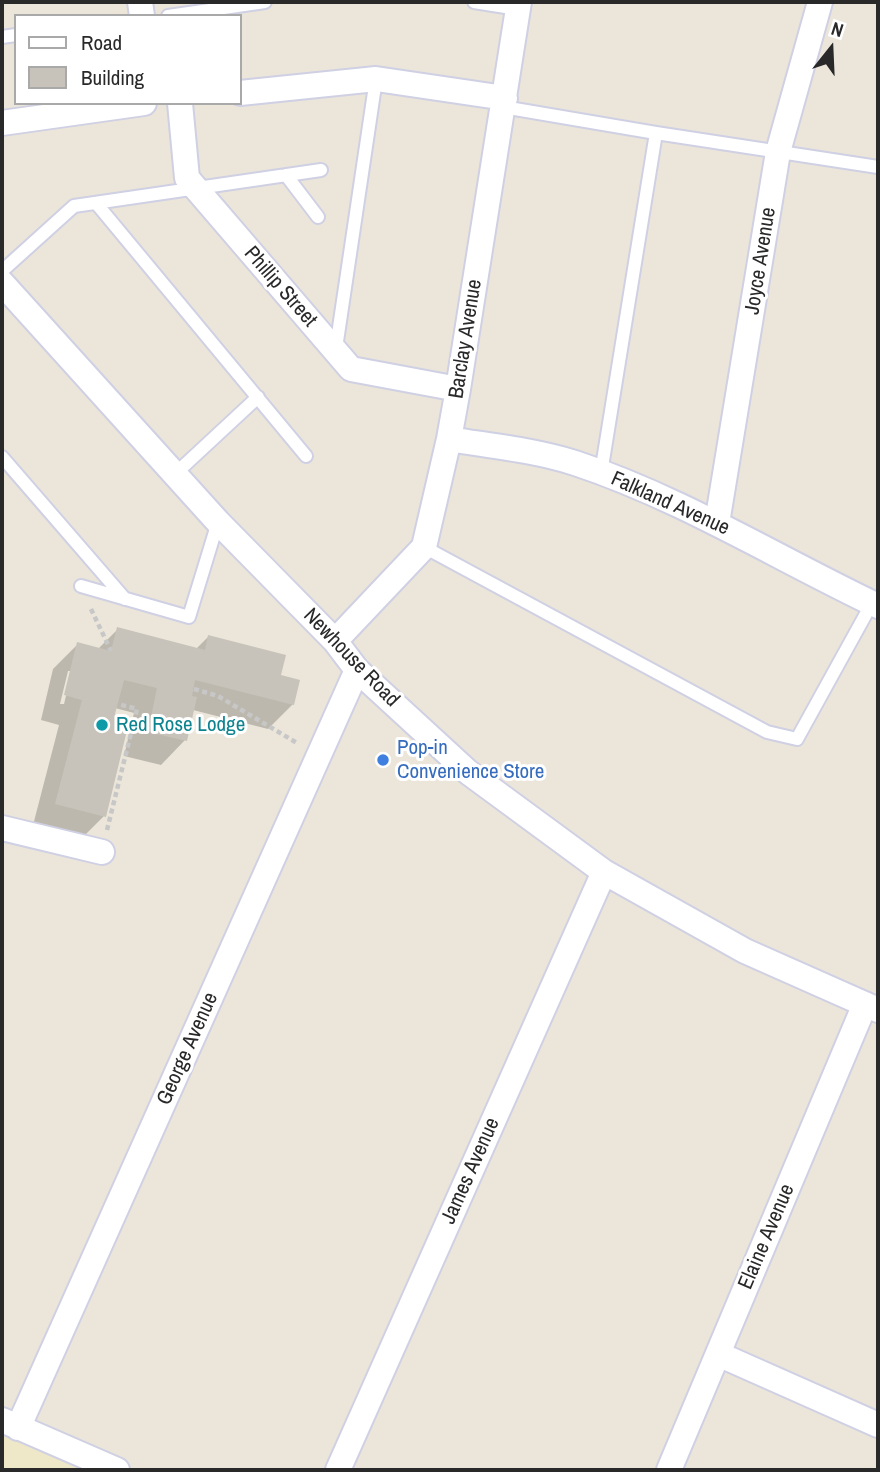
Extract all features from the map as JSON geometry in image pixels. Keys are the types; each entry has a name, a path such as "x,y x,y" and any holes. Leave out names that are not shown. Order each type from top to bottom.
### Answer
{"street":[{"name":"Joyce Avenue","path":"717,523 778,152 820,2"},
{"name":"Barclay Avenue","path":"424,547 458,389 518,6"},
{"path":"242,93 376,79 504,102"},
{"path":"2,123 130,105"},
{"name":"Phillip Street","path":"180,105 187,178 351,369 458,389"},
{"name":"Newhouse Road","path":"2,283 218,522 335,641 357,670 468,772 604,872 745,951 872,1007"},
{"name":"Falkland Avenue","path":"449,439 546,455 601,473 717,523 875,605"},
{"path":"335,641 424,547"},
{"name":"George Avenue","path":"10,1424 357,670"},
{"path":"2,828 102,852"},
{"name":"James Avenue","path":"338,1470 604,872"},
{"name":"Elaine Avenue","path":"669,1470 872,1007"},
{"path":"718,1354 878,1425"},
{"path":"10,1424 117,1470"}],"lane":[{"path":"180,14 265,2"},
{"path":"474,2 518,6"},
{"path":"335,351 376,79"},
{"path":"504,102 656,133 878,167"},
{"path":"601,473 656,133"},
{"path":"2,271 74,206 321,170"},
{"path":"286,175 318,217"},
{"path":"96,203 306,456"},
{"path":"175,474 258,397"},
{"path":"2,457 125,599"},
{"path":"81,586 189,617 218,522"},
{"path":"424,547 767,733 784,738 797,739 875,605"}],"path":[{"path":"81,586 111,651"},
{"path":"194,690 218,696 319,756"},
{"path":"102,852 138,709 118,704"}],"shaded area":[{"path":"2,1419 118,1470 2,1470"}],"building":[{"name":"Red Rose Lodge","path":"117,627 205,650 208,635 286,655 281,675 300,680 294,705 195,680 192,696 197,697 187,741 148,732 157,688 124,680 115,714 130,718 106,817 55,804 82,700 64,695 77,642 111,651"}],"place":[{"name":"Red Rose Lodge","path":"102,725"},
{"name":"Pop-in Convenience Store","path":"383,760"}]}
